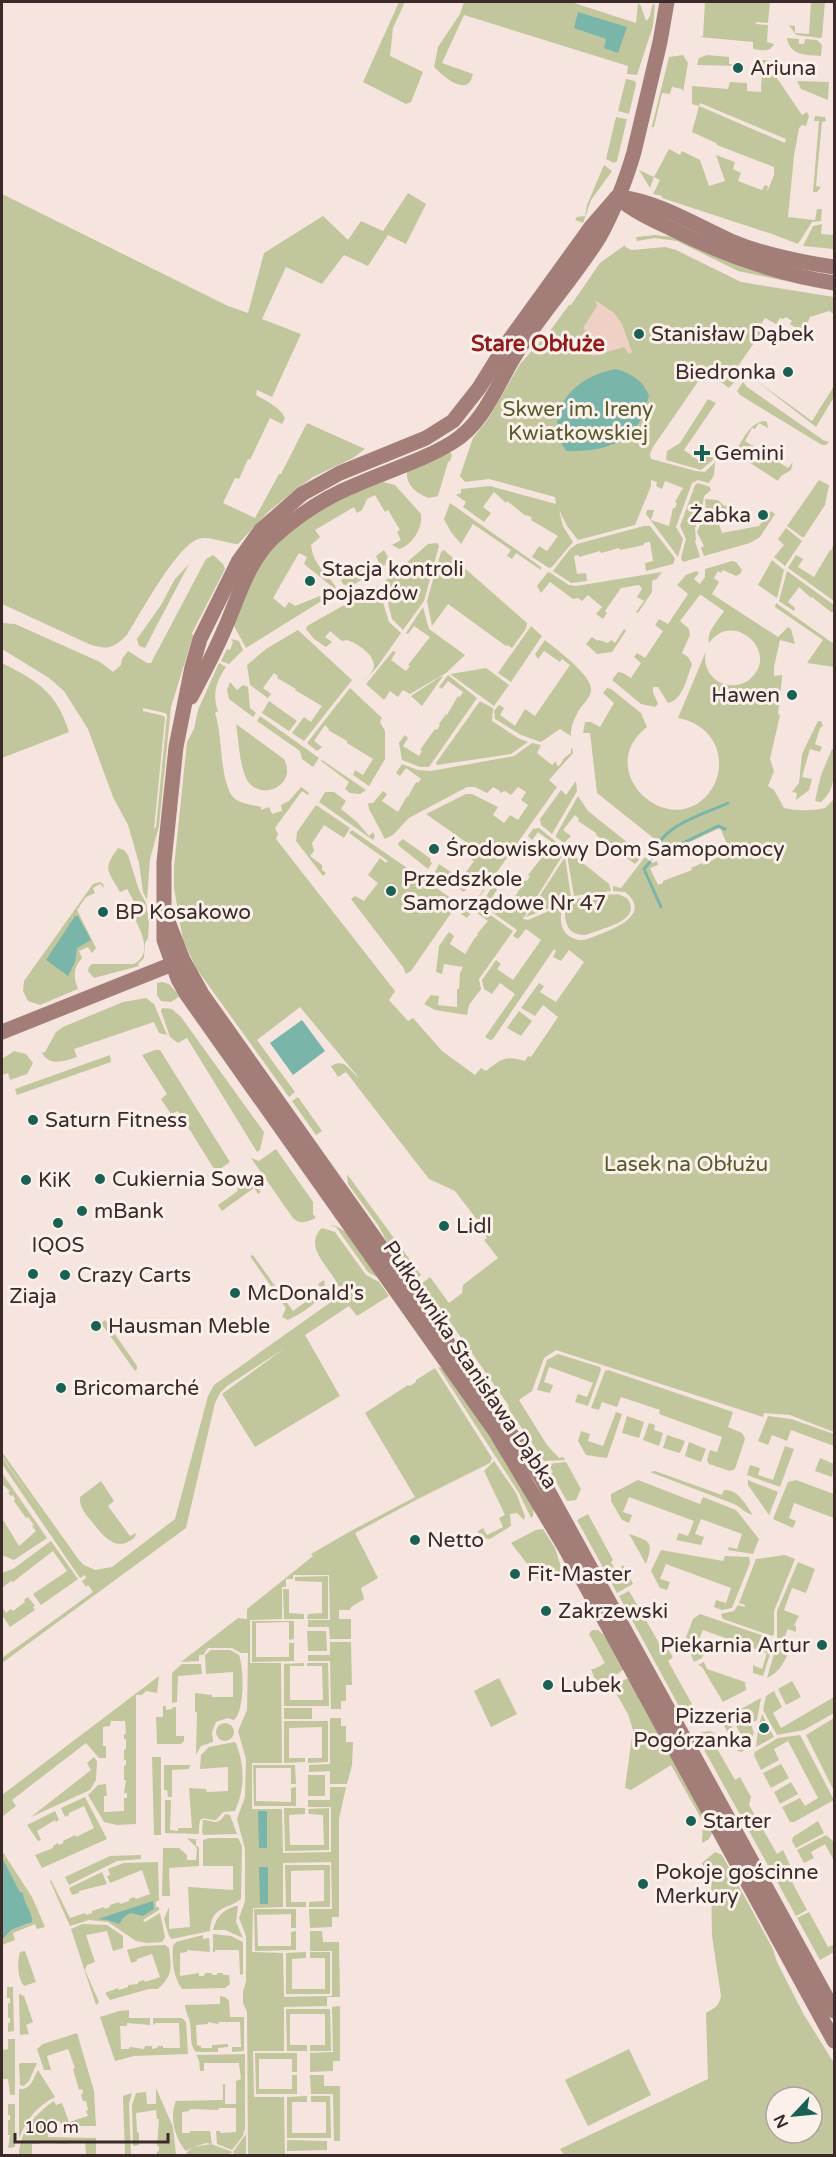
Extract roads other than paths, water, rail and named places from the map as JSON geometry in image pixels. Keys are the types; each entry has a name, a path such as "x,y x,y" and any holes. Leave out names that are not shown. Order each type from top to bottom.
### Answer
{"main road":[{"name":"Pułkownika Stanisława Dąbka","path":"244,565 274,538 315,507 358,484 392,471 454,441 466,432 483,413 516,353 600,235 634,152 667,2"},
{"name":"Pułkownika Stanisława Dąbka","path":"617,197 591,227 505,346 479,388 453,421 426,438 340,473 302,494 261,530 244,565 212,658 183,710 176,747 163,891 165,914 187,994 495,1431 834,2011"},
{"path":"617,197 647,203 734,242 781,257 834,267"},
{"path":"617,197 635,211 737,258 803,278 834,283"},
{"path":"383,456 392,471"},
{"path":"2,1040 8,1030 178,962"},
{"name":"Pułkownika Stanisława Dąbka","path":"677,1740 834,2041"}],"water":[{"path":"578,12 627,27 618,53 604,48 606,39 574,28"},
{"path":"616,369 636,378 644,386 649,396 639,423 625,438 606,447 586,451 566,451 561,443 557,421 565,399 582,382"},
{"path":"75,916 78,916 91,940 77,948 75,962 68,976 46,960"},
{"path":"302,1020 325,1051 293,1075 270,1043"},
{"path":"258,1811 267,1811 267,1848 259,1848"},
{"path":"2,1857 20,1892 23,1893 32,1922 11,1930 2,1940"},
{"path":"259,1867 268,1867 268,1904 260,1904"},
{"path":"153,1901 154,1909 143,1916 130,1913 119,1924 98,1919"}],"waterway":[{"path":"654,855 658,845 673,829 728,803"},
{"path":"652,858 718,826 725,829"},
{"path":"650,862 644,869 661,907"}],"place":[{"name":"Ariuna","path":"738,68"},
{"name":"Stanisław Dąbek","path":"639,334"},
{"name":"Biedronka","path":"788,372"},
{"name":"Gemini","path":"702,453"},
{"name":"Żabka","path":"763,515"},
{"name":"Stacja kontroli pojazdów","path":"310,581"},
{"name":"Hawen","path":"792,695"},
{"name":"Środowiskowy Dom Samopomocy","path":"434,849"},
{"name":"Przedszkole Samorządowe Nr 47","path":"391,891"},
{"name":"BP Kosakowo","path":"103,912"},
{"name":"Saturn Fitness","path":"33,1120"},
{"name":"Cukiernia Sowa","path":"100,1179"},
{"name":"KiK","path":"26,1180"},
{"name":"mBank","path":"82,1211"},
{"name":"IQOS","path":"58,1223"},
{"name":"Lidl","path":"444,1226"},
{"name":"Ziaja","path":"33,1274"},
{"name":"Crazy Carts","path":"65,1275"},
{"name":"McDonald's","path":"235,1293"},
{"name":"Hausman Meble","path":"96,1326"},
{"name":"Bricomarché","path":"61,1388"},
{"name":"Netto","path":"415,1540"},
{"name":"Fit-Master","path":"515,1574"},
{"name":"Zakrzewski","path":"546,1611"},
{"name":"Piekarnia Artur","path":"822,1645"},
{"name":"Lubek","path":"548,1685"},
{"name":"Pizzeria Pogórzanka","path":"764,1728"},
{"name":"Starter","path":"691,1821"},
{"name":"Pokoje gościnne Merkury","path":"643,1884"}],"district":[{"name":"Stare Obłuże","path":"538,344"}],"park label":[{"name":"Skwer im. Ireny Kwiatkowskiej","path":"578,421"},
{"name":"Lasek na Obłużu","path":"686,1164"}]}
